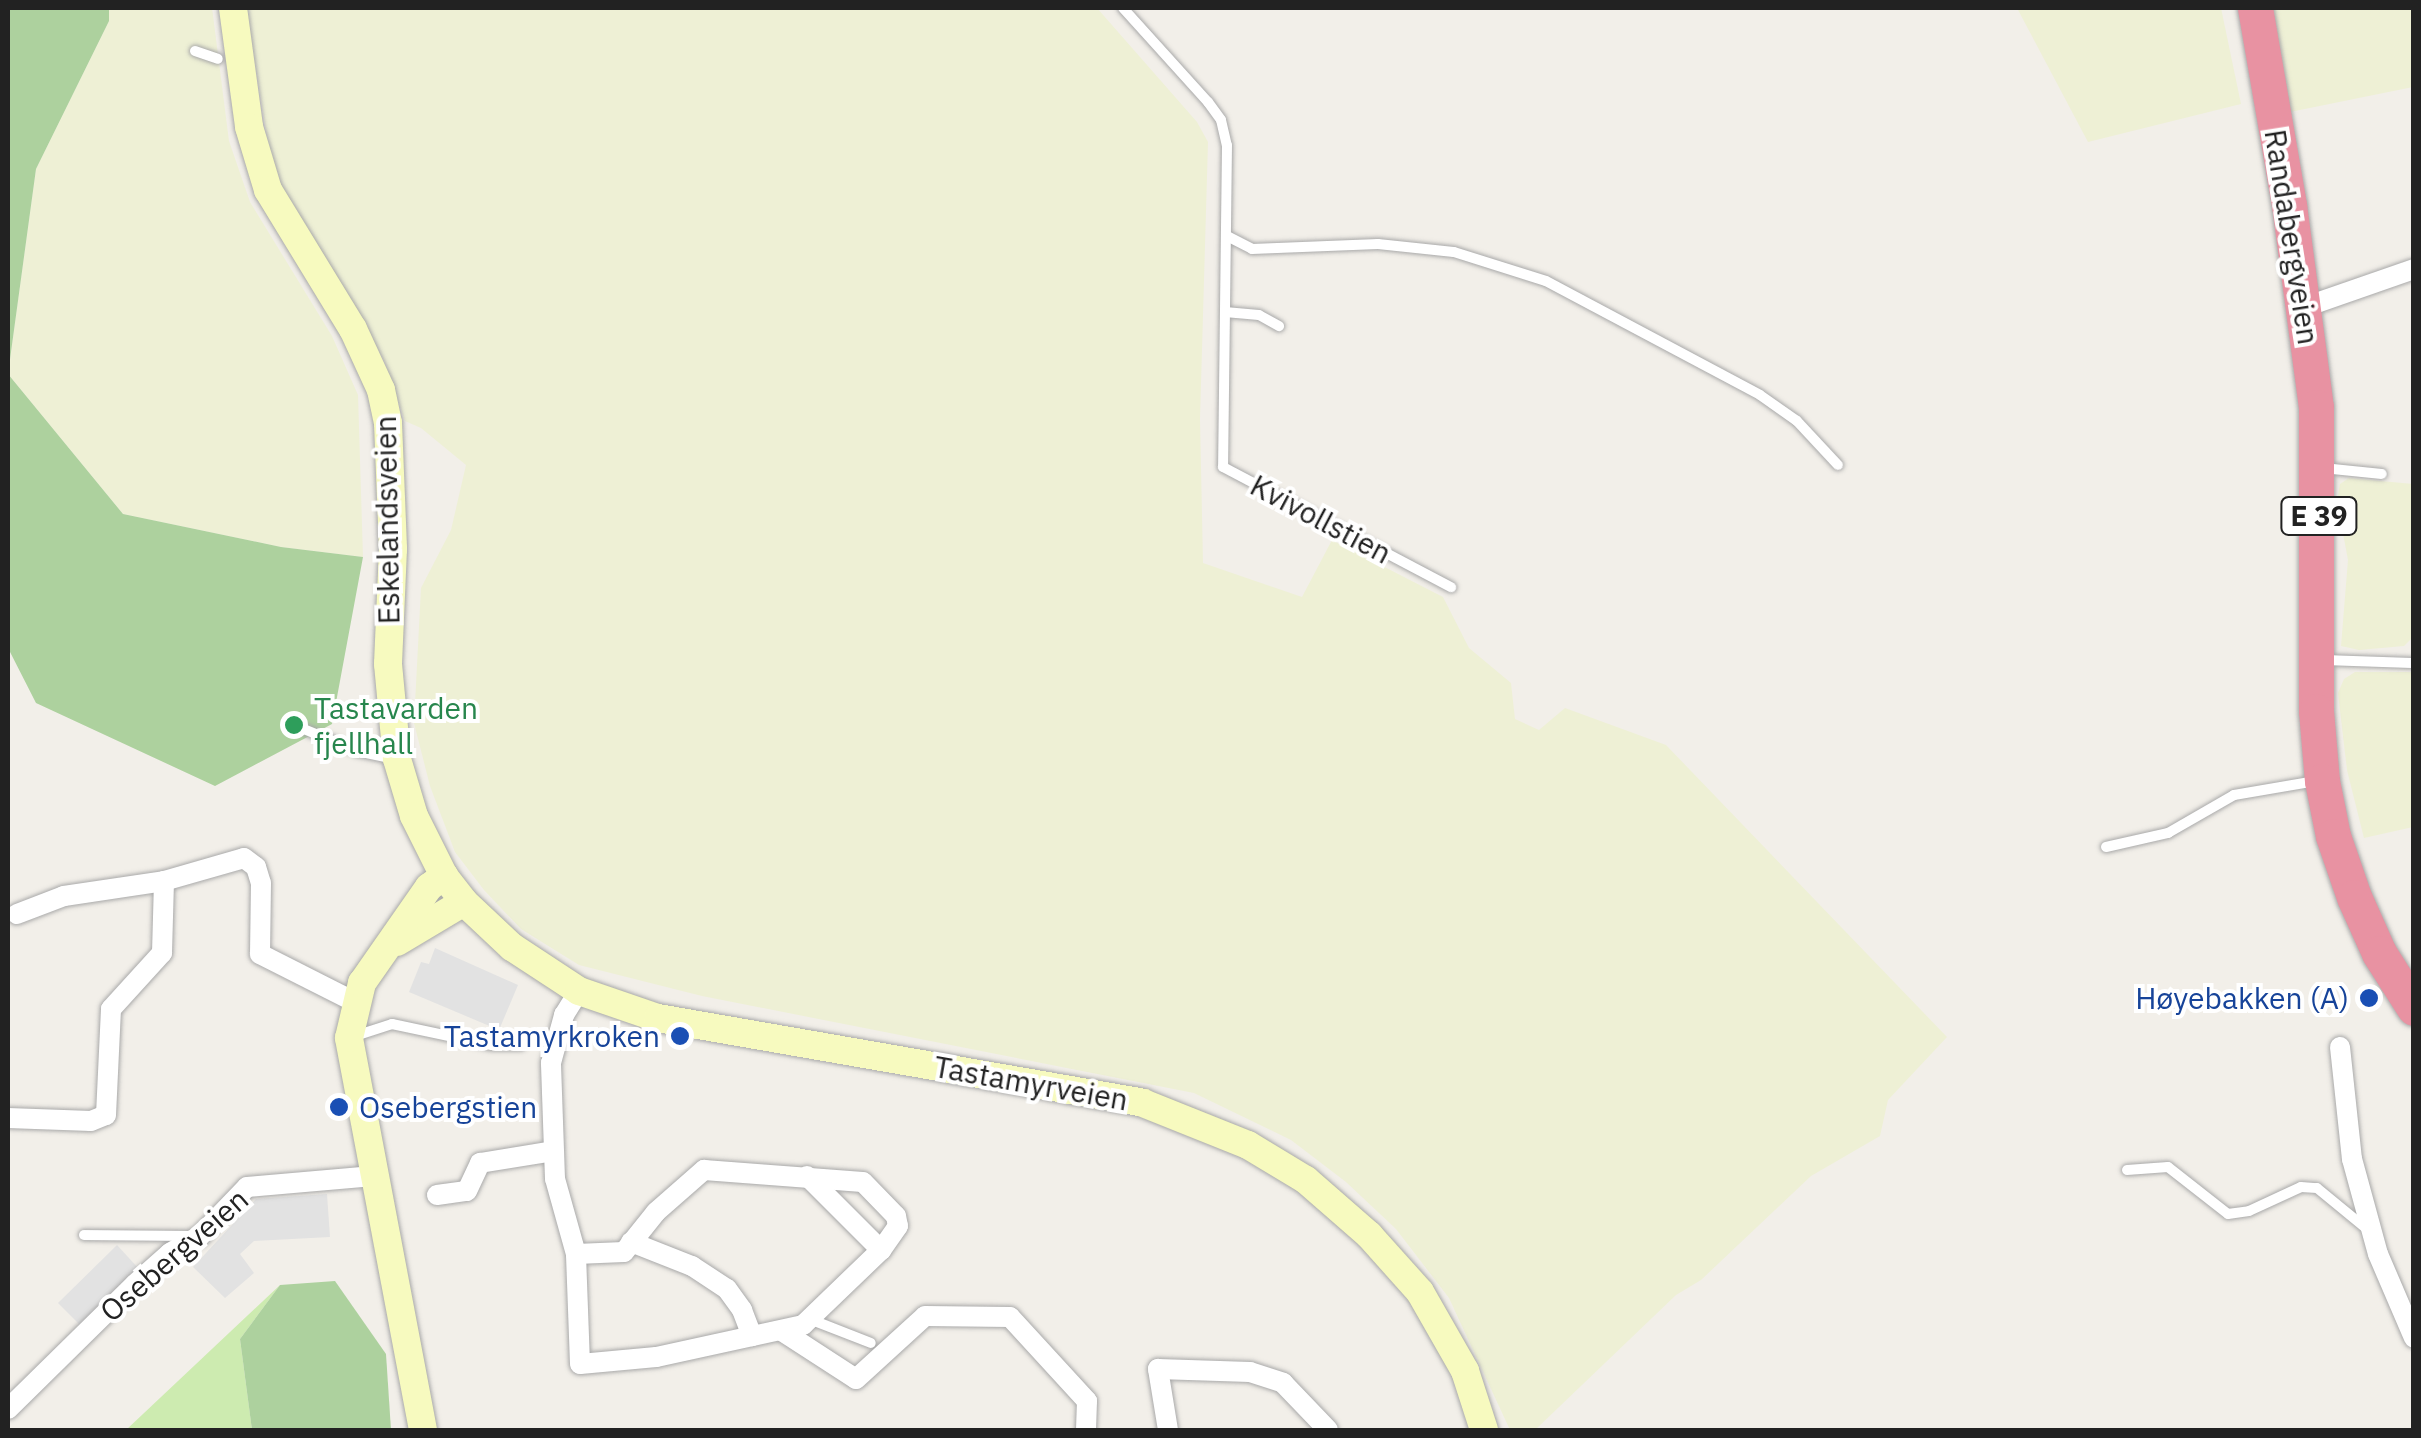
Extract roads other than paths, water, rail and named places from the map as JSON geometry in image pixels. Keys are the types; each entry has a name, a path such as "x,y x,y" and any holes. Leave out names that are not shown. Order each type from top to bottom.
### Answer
{"highway":[{"name":"Randabergveien","path":"2255,8 2304,307 2318,468 2316,660 2322,781 2349,885 2379,953 2414,1008"}],"main road":[{"name":"Eskelandsveien","path":"232,8 249,127 268,190 353,329 382,390 388,423 394,549 388,664 397,759 414,816 444,876 464,902"},
{"path":"423,1430 349,1038 362,983 429,887 444,876"},
{"path":"387,948 464,902"},
{"name":"Tastamyrveien","path":"464,902 512,946 579,991 658,1018 1143,1103 1248,1145 1306,1180 1368,1235 1420,1292 1465,1371 1484,1430"}],"street":[{"path":"2304,307 2414,269"},
{"path":"16,914 64,896 164,881 225,860 251,862 261,882 260,954 355,1002"},
{"path":"8,1118 91,1121 106,1115 112,1009 162,953 164,881"},
{"path":"576,1254 622,1253 699,1172 863,1182 898,1222 897,1232 812,1320 656,1357 580,1364 576,1254 560,1203 553,1151 551,1063 564,1015 579,991"},
{"path":"2340,1046 2352,1159 2372,1232 2414,1338"},
{"path":"437,1194 467,1191 480,1163 553,1151"},
{"name":"Osebergveien","path":"8,1409 146,1274 200,1236 241,1192 257,1184 374,1176"},
{"path":"807,1176 880,1250"},
{"path":"631,1242 692,1266 727,1289 742,1310 752,1336"},
{"path":"782,1330 856,1379 925,1316 1010,1317 1088,1401 1086,1430"},
{"path":"1168,1430 1158,1369 1250,1372 1284,1383 1328,1430"}],"lane":[{"name":"Kvivollstien","path":"1123,8 1221,120 1227,145 1223,467 1451,587"},
{"path":"195,51 218,58"},
{"path":"1227,236 1252,249 1378,244 1454,252 1546,280 1760,395 1797,422 1838,465"},
{"path":"1225,312 1258,314 1279,326"},
{"path":"2318,468 2382,474"},
{"path":"2316,660 2414,663"},
{"path":"294,725 356,750 397,759"},
{"path":"2106,848 2178,829 2234,795 2322,781"},
{"path":"349,1038 392,1024 492,1045 522,1045"},
{"path":"2126,1170 2168,1168 2228,1214 2249,1210 2301,1186 2317,1188 2372,1232"},
{"path":"84,1235 200,1236"},
{"path":"812,1320 870,1343"}],"place":[{"name":"Tastavarden fjellhall","path":"294,725"},
{"name":"Høyebakken (A)","path":"2369,998"},
{"name":"Tastamyrkroken","path":"680,1036"},
{"name":"Osebergstien","path":"339,1107"}]}
